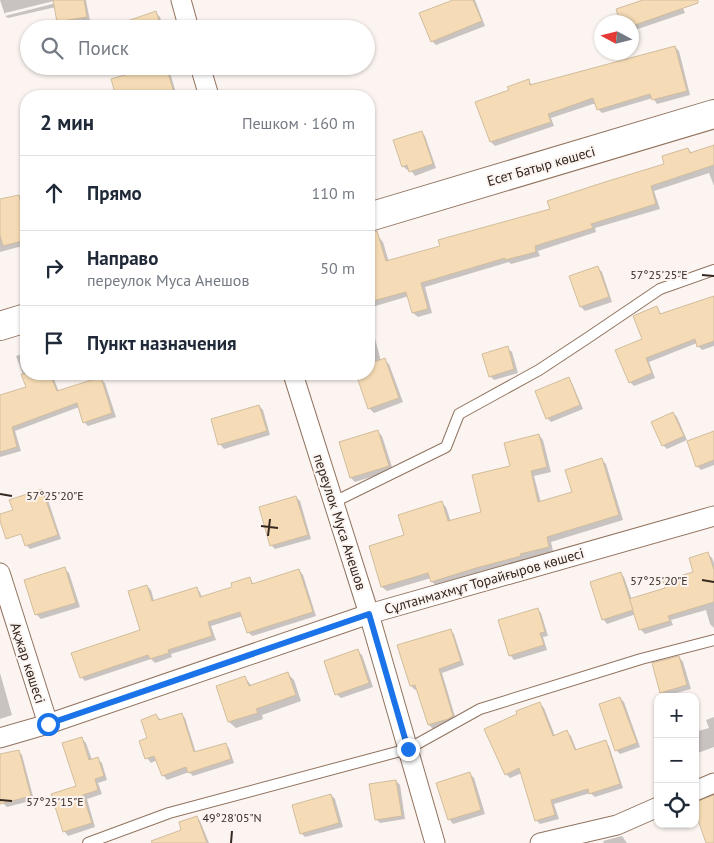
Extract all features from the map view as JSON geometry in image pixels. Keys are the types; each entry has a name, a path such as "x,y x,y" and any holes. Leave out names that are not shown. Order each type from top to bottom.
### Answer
{"street":[{"path":"181,0 187,20"},
{"path":"203,75 207,90"},
{"name":"Есет Батыр көшесі","path":"375,215 714,114"},
{"path":"0,326 20,320"},
{"name":"переулок Муса Анешов","path":"295,380 369,614 435,843"},
{"name":"Сұлтанмахмұт Торайғыров көшесі","path":"0,738 48,724 369,614 714,516"},
{"name":"Ақжар көшесі","path":"0,573 48,724"},
{"path":"699,789 714,783"},
{"path":"540,843 617,825 654,809"}],"lane":[{"path":"334,502 446,447 459,414 539,370 660,289 714,270"},
{"path":"88,843 169,813 408,749 480,709 641,659 714,640"}],"building":[{"path":"53,0 84,0 87,17 57,20"},
{"path":"453,0 473,0 482,21 431,42 419,13"},
{"path":"643,0 698,0 698,3 639,24 639,15 618,15 616,9"},
{"path":"156,11 159,20 130,20"},
{"path":"675,46 687,91 652,100 650,94 597,110 593,98 548,114 551,122 490,142 475,102 509,90 507,87 529,79 530,85 623,60 639,60 639,56"},
{"path":"125,75 169,75 173,90 114,90 111,79"},
{"path":"422,131 433,164 409,172 407,165 402,167 393,140"},
{"path":"714,145 714,165 651,186 656,204 591,224 593,228 535,246 536,252 505,260 505,258 421,283 428,309 412,313 406,292 375,300 375,231 377,231 386,261 440,246 438,240 550,209 547,201 664,164 662,156 688,148 690,153"},
{"path":"19,195 20,198 20,242 3,246 0,235 0,199"},
{"path":"598,266 609,297 580,307 569,276"},
{"path":"714,296 714,341 697,347 695,339 646,358 652,373 629,383 615,350 642,339 633,316 657,306 660,314"},
{"path":"508,346 514,369 489,377 482,354"},
{"path":"385,358 399,398 368,409 358,380 375,380 375,362"},
{"path":"569,377 580,405 546,419 535,391"},
{"path":"23,380 52,380 57,391 92,380 102,380 112,413 83,423 77,403 12,427 17,447 0,452 0,395 26,387"},
{"path":"259,405 267,431 218,445 211,419"},
{"path":"673,412 684,436 662,446 651,422"},
{"path":"378,430 389,466 350,478 339,442"},
{"path":"714,431 714,460 696,467 687,441"},
{"path":"539,434 547,467 531,471 538,502 572,492 565,470 602,458 619,515 547,537 549,547 520,554 521,556 431,582 428,573 381,587 369,546 404,535 398,515 442,501 448,521 481,512 472,475 510,466 504,443"},
{"path":"42,489 58,535 25,546 21,534 6,539 0,521 0,514 13,510 9,500"},
{"path":"296,496 308,535 270,546 259,507"},
{"path":"708,552 714,570 714,602 668,616 670,621 639,630 629,599 665,588 663,581 693,572 689,558"},
{"path":"65,567 76,603 35,615 24,580"},
{"path":"299,569 313,612 247,633 240,612 208,622 212,636 168,650 169,653 150,659 148,655 80,678 71,653 140,630 128,591 147,585 152,601 197,587 200,597 232,587 231,583 250,577 252,584"},
{"path":"621,572 633,610 602,620 590,582"},
{"path":"538,608 545,632 540,633 544,645 509,656 498,620"},
{"path":"451,629 461,661 439,669 453,716 428,725 415,685 410,686 397,645"},
{"path":"358,649 369,683 335,695 324,661"},
{"path":"679,656 687,685 660,693 652,663"},
{"path":"288,672 296,695 256,709 258,713 228,722 216,686 245,676 249,686"},
{"path":"620,697 637,743 615,751 599,704"},
{"path":"540,702 553,736 567,730 575,750 606,740 620,784 589,794 588,789 551,800 555,815 535,821 519,768 505,775 484,729 517,714 516,711"},
{"path":"182,713 194,752 226,743 231,759 188,773 186,767 162,776 154,756 145,759 139,741 147,738 141,720 156,714 159,720"},
{"path":"82,737 89,760 98,757 104,776 95,779 98,790 83,795 92,823 63,832 51,794 76,786 62,743"},
{"path":"19,750 31,796 0,804 0,754"},
{"path":"470,772 481,810 448,820 436,783"},
{"path":"396,780 402,816 375,820 369,784"},
{"path":"331,794 339,823 300,834 292,805"},
{"path":"714,795 714,843 706,843 699,823 699,801"},
{"path":"197,816 207,843 152,843 151,841 181,830 179,822"}],"route":[{"path":"48,724 369,614 408,749"}]}
